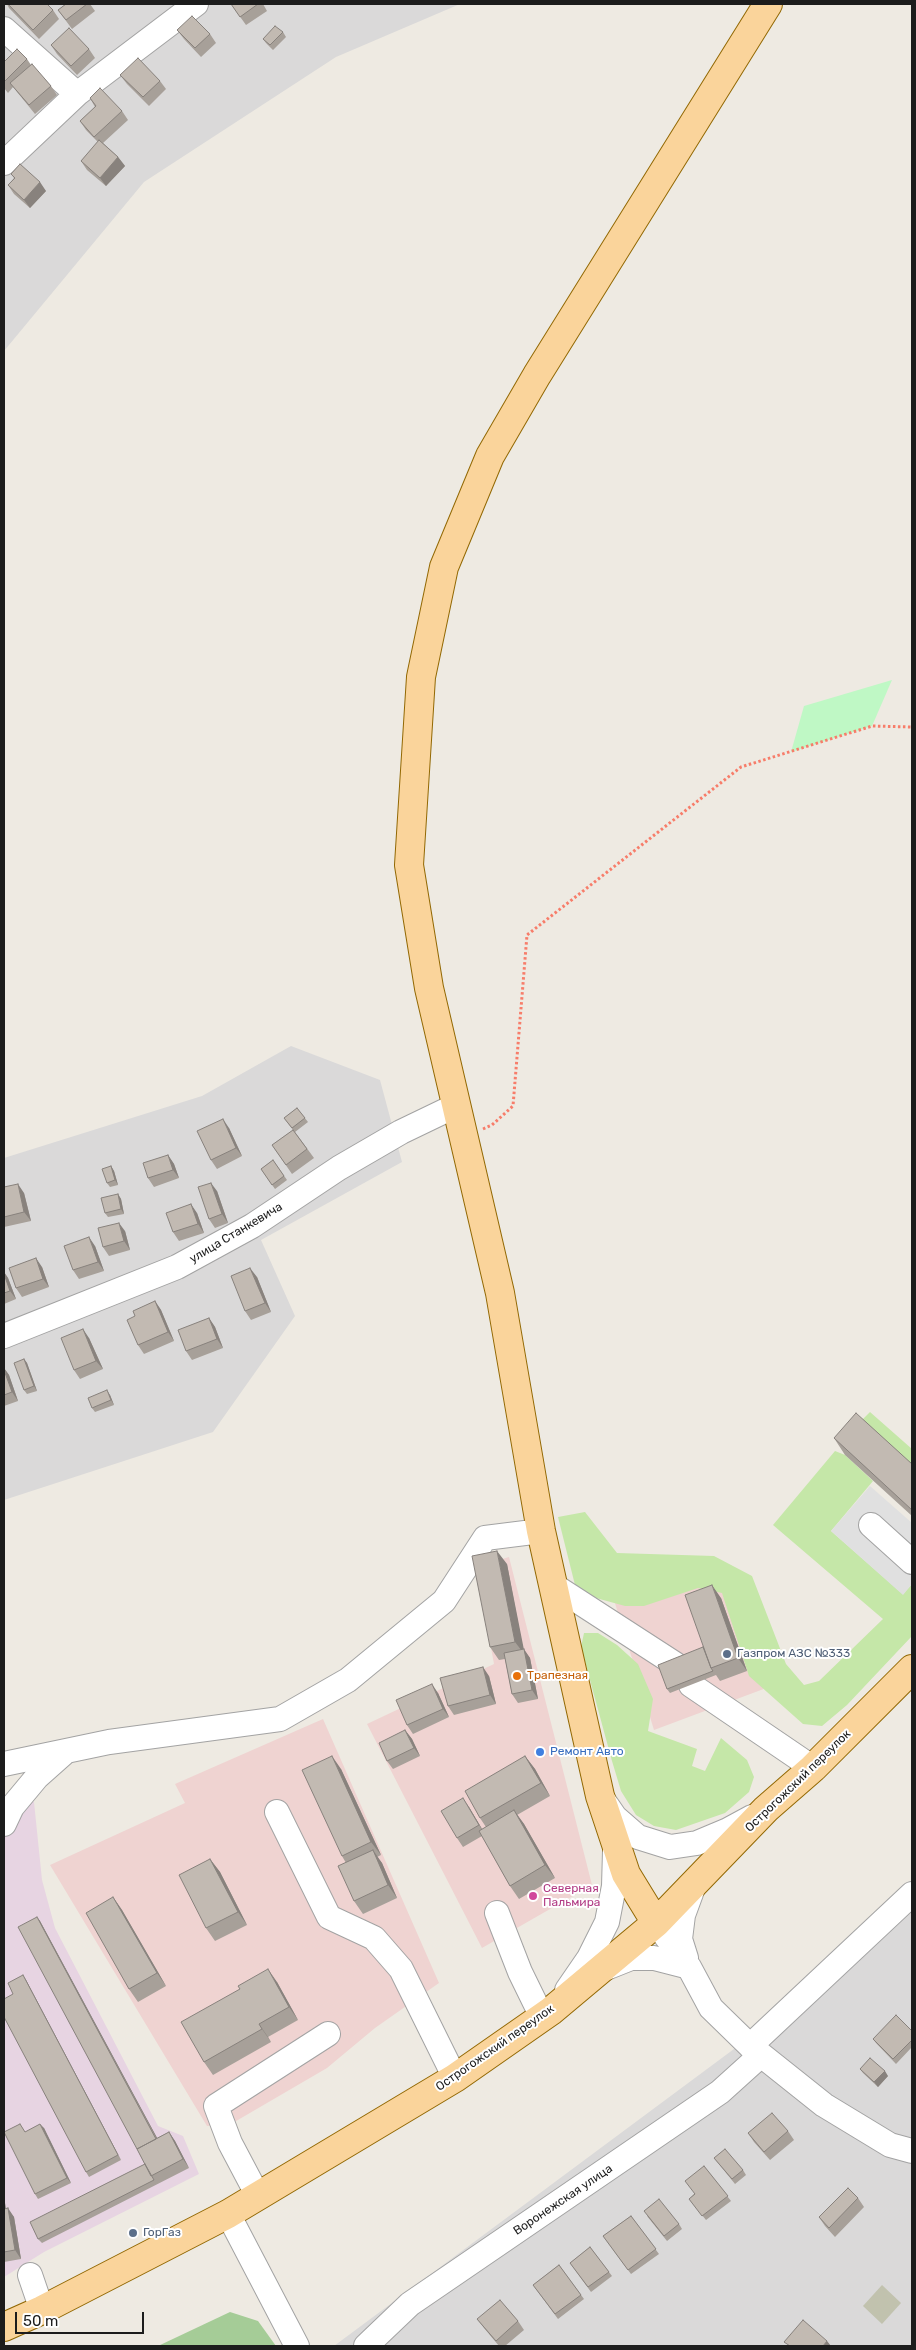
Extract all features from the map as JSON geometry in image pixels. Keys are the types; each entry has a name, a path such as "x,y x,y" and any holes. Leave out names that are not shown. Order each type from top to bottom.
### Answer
{"main road":[{"path":"656,1923 626,1874 600,1796 541,1531 500,1293 429,988 409,865 421,676 444,567 490,456 768,4"},
{"name":"Острогожский переулок","path":"4,2327 42,2310 228,2214 455,2078 547,2014 656,1923 766,1809 813,1768 912,1669"}],"street":[{"path":"4,163 77,94 196,4"},
{"path":"4,29 77,94"},
{"name":"улица Станкевича","path":"4,1336 177,1268 252,1226 339,1168 401,1132 455,1106"},
{"path":"871,1525 912,1562"},
{"path":"4,1764 64,1753 109,1742 280,1719 348,1680 444,1601 485,1538 541,1531"},
{"path":"553,1585 676,1664"},
{"path":"692,1685 813,1768"},
{"path":"4,1824 12,1807 37,1777 64,1753"},
{"path":"600,1796 615,1817 638,1837 670,1847 697,1843 728,1830 766,1809"},
{"path":"277,1812 329,1917 374,1938 401,1969 455,2078"},
{"path":"497,1913 520,1972 547,2014 589,1958 607,1922 614,1886 615,1842"},
{"path":"694,1884 682,1915 680,1939 690,1967 712,2008 756,2050 824,2105 890,2145 912,2151"},
{"name":"Воронежская улица","path":"366,2346 410,2304 720,2092 756,2050 912,1894"},
{"path":"656,1923 690,1967"},
{"path":"600,1970 631,1958 654,1958 690,1967"},
{"path":"258,2196 230,2143 216,2106 328,2034"},
{"path":"228,2214 298,2346"},
{"path":"30,2276 42,2310"}],"path":[{"path":"463,1138 492,1125 513,1106 527,935 741,767 872,726 912,727"}],"shaded area":[{"path":"4,4 460,4 336,57 144,182 4,351"},
{"path":"291,1046 380,1080 402,1162 261,1240 295,1316 213,1432 4,1500 4,1158 202,1096"},
{"path":"870,1486 912,1523 912,1584 903,1595 831,1531"},
{"path":"509,1557 592,1885 482,1948 367,1724 494,1664 476,1567"},
{"path":"733,1578 777,1684 654,1730 614,1600"},
{"path":"323,1719 439,1983 375,2028 327,2068 231,2124 207,2126 50,1865 185,1803 175,1784"},
{"path":"34,1802 42,1880 55,1928 158,2126 183,2136 199,2174 44,2252 4,2277 4,1803"},
{"path":"912,1886 912,2346 334,2346 769,2023"},
{"path":"882,2285 901,2303 882,2324 863,2306"}],"green space":[{"path":"892,680 872,726 791,752 804,706"},
{"path":"870,1412 912,1449 912,1470 862,1420"},
{"path":"835,1451 845,1455 873,1481 831,1531 903,1594 912,1584 912,1636 847,1705 822,1726 803,1724 749,1676 722,1593 698,1588 644,1606 625,1606 596,1598 575,1585 558,1517 585,1512 617,1553 714,1556 752,1576 786,1664 804,1685 819,1681 883,1619 773,1525"},
{"path":"584,1633 598,1633 617,1645 638,1664 653,1699 648,1731 697,1749 692,1766 705,1771 721,1738 747,1760 754,1777 749,1792 725,1813 676,1830 654,1826 636,1815 621,1791 612,1761 581,1647"},
{"path":"230,2312 258,2321 276,2346 158,2346"}],"building":[{"path":"8,4 47,4 53,10 33,30"},
{"path":"66,4 87,4 66,20 58,10"},
{"path":"231,4 258,4 240,17"},
{"path":"192,16 210,34 195,48 177,30"},
{"path":"275,26 283,32 270,45 263,39"},
{"path":"69,28 89,49 71,66 51,45"},
{"path":"17,49 27,59 4,82 4,62"},
{"path":"138,58 160,81 143,97 120,75"},
{"path":"32,64 51,86 29,105 10,83"},
{"path":"100,88 122,111 94,137 80,121 96,106 90,98"},
{"path":"99,140 118,157 100,178 81,161"},
{"path":"20,164 40,182 24,200 8,185 15,178 11,174"},
{"path":"297,1108 305,1118 292,1128 284,1118"},
{"path":"223,1119 236,1148 211,1160 197,1131"},
{"path":"293,1130 307,1149 286,1165 272,1145"},
{"path":"168,1155 173,1170 148,1178 143,1163"},
{"path":"273,1160 284,1176 272,1185 261,1169"},
{"path":"111,1166 115,1180 107,1183 102,1169"},
{"path":"211,1183 222,1214 209,1219 198,1187"},
{"path":"18,1184 24,1212 4,1217 4,1187"},
{"path":"118,1194 121,1209 105,1213 101,1198"},
{"path":"191,1204 198,1224 173,1232 166,1213"},
{"path":"119,1223 124,1241 103,1247 98,1228"},
{"path":"89,1237 98,1262 73,1270 64,1246"},
{"path":"36,1258 43,1279 16,1288 9,1268"},
{"path":"250,1268 265,1303 245,1311 231,1276"},
{"path":"4,1274 10,1291 4,1293"},
{"path":"155,1301 168,1332 138,1345 127,1320 135,1316 133,1311"},
{"path":"209,1318 217,1339 186,1351 178,1330"},
{"path":"83,1329 96,1361 74,1370 61,1338"},
{"path":"24,1359 34,1386 24,1390 14,1363"},
{"path":"4,1370 12,1392 4,1395"},
{"path":"107,1390 111,1400 92,1408 88,1398"},
{"path":"856,1413 912,1464 912,1510 834,1438"},
{"path":"497,1551 515,1642 490,1647 472,1556"},
{"path":"712,1585 738,1658 711,1668 685,1595"},
{"path":"703,1647 713,1671 667,1689 658,1665"},
{"path":"524,1649 532,1690 512,1694 504,1653"},
{"path":"483,1667 490,1695 448,1706 440,1678"},
{"path":"432,1684 443,1709 407,1725 396,1700"},
{"path":"405,1730 414,1748 387,1761 379,1743"},
{"path":"332,1756 371,1842 342,1856 302,1770"},
{"path":"525,1756 541,1783 480,1818 465,1791"},
{"path":"463,1798 479,1825 457,1838 441,1811"},
{"path":"514,1810 545,1865 510,1886 479,1831"},
{"path":"373,1850 388,1885 354,1901 338,1866"},
{"path":"210,1859 238,1912 206,1928 179,1875"},
{"path":"113,1897 157,1973 129,1989 86,1913"},
{"path":"37,1917 156,2139 137,2149 18,1927"},
{"path":"268,1969 289,2007 259,2024 262,2029 204,2062 181,2022 240,1989 238,1986"},
{"path":"23,1975 118,2155 86,2172 4,2017 4,1999 13,1994 8,1983"},
{"path":"896,2015 912,2031 912,2040 893,2059 873,2039"},
{"path":"870,2058 885,2071 874,2082 860,2069"},
{"path":"772,2113 788,2131 764,2152 748,2133"},
{"path":"20,2124 25,2132 40,2124 67,2178 35,2194 4,2132"},
{"path":"169,2132 183,2159 151,2176 137,2149"},
{"path":"725,2149 743,2170 732,2179 714,2158"},
{"path":"145,2164 154,2180 38,2239 30,2222"},
{"path":"704,2166 728,2196 702,2216 689,2199 695,2194 685,2181"},
{"path":"848,2188 858,2198 829,2228 819,2217"},
{"path":"659,2199 679,2224 664,2236 644,2211"},
{"path":"8,2208 15,2250 4,2252 4,2209"},
{"path":"631,2216 656,2249 628,2270 603,2236"},
{"path":"590,2247 609,2272 588,2287 570,2263"},
{"path":"559,2265 581,2295 555,2314 533,2285"},
{"path":"500,2300 518,2321 496,2341 477,2319"},
{"path":"803,2320 827,2341 823,2346 790,2346 784,2342"}],"place":[{"name":"Газпром АЗС №333","path":"727,1654"},
{"name":"Трапезная","path":"517,1676"},
{"name":"Ремонт Авто","path":"540,1752"},
{"name":"Северная Пальмира","path":"533,1896"},
{"name":"ГорГаз","path":"133,2233"}]}
